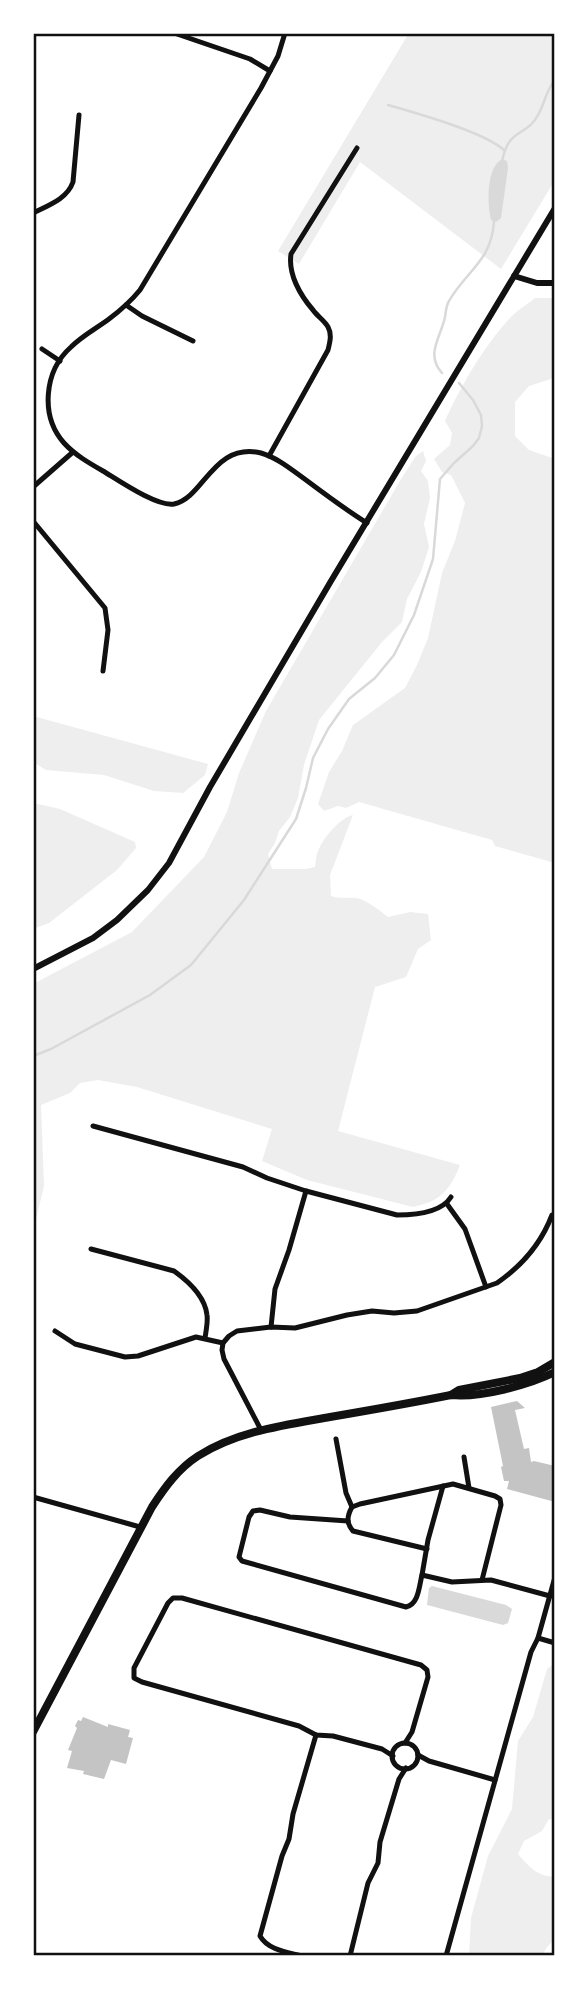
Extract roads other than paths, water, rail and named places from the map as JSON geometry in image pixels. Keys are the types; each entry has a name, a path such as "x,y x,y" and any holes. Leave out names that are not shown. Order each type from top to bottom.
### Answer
{"main road":[{"path":"451,1395 459,1390 520,1378 555,1362"},
{"path":"33,1732 140,1527 165,1486 196,1457 216,1446 261,1430 451,1395 505,1389 555,1372"}],"street":[{"path":"174,33 250,59 270,71"},
{"path":"285,33 270,71 140,290 126,305 70,348 60,360 52,376 48,396 49,413 62,441 73,452 89,464 166,505 181,502 218,464 232,456 247,452 260,453 289,468 367,523"},
{"path":"33,213 62,198 71,190 79,115"},
{"path":"269,456 331,339 329,328 312,309 292,273 291,254 357,148"},
{"path":"33,969 93,938 117,920 148,891 169,863 210,787 555,208"},
{"path":"514,276 537,283 555,283"},
{"path":"126,305 142,316 193,341"},
{"path":"42,349 60,360"},
{"path":"33,487 73,452"},
{"path":"33,521 105,608 108,630 103,671"},
{"path":"93,1126 243,1167 306,1191 397,1215 411,1215 447,1204 451,1197"},
{"path":"271,1327 275,1289 306,1191"},
{"path":"447,1204 465,1230 486,1287"},
{"path":"261,1430 224,1359 223,1343 229,1336 237,1331 271,1327 295,1328 372,1311 417,1311 498,1283 525,1260 545,1234 552,1215"},
{"path":"92,1249 174,1271 186,1279 202,1300 207,1316 205,1338"},
{"path":"55,1331 75,1344 133,1358 191,1338 205,1338 223,1343"},
{"path":"336,1439 346,1493 352,1507"},
{"path":"464,1457 469,1488"},
{"path":"427,1549 353,1531 348,1521 348,1513 352,1507 443,1486 458,1485 500,1499 501,1505 482,1580"},
{"path":"348,1521 253,1511 239,1557 242,1561 406,1607 411,1606 415,1602 443,1486"},
{"path":"33,1497 140,1527"},
{"path":"422,1575 452,1583 491,1580 550,1596"},
{"path":"446,1956 531,1652 538,1638 555,1577"},
{"path":"173,1598 182,1598 421,1665 427,1670 428,1678 412,1732 405,1743 395,1749 382,1749 333,1736 316,1735 299,1726 142,1682 134,1678 134,1668 168,1603 173,1598"},
{"path":"538,1638 555,1643"},
{"path":"412,1732 412,1745 418,1755 429,1761 495,1780"},
{"path":"302,1956 270,1947 260,1936 316,1735"},
{"path":"405,1743 412,1745"},
{"path":"382,1749 393,1756 399,1766 399,1779"},
{"path":"393,1756 395,1749"},
{"path":"416,1762 418,1755"},
{"path":"350,1956 368,1883 378,1863 380,1842 399,1779 406,1768 416,1762 429,1761"},
{"path":"399,1766 406,1768"}],"waterway":[{"path":"502,162 509,143 534,122 555,80"},
{"path":"388,105 466,130 504,150"},
{"path":"442,373 437,366 434,352 447,305 489,246 494,221"},
{"path":"33,1056 51,1049 150,995 191,965 244,900 296,819 313,758 328,729 349,699 375,678 394,655 414,615 433,559 440,479 473,446 479,438 482,426 481,415 473,400 459,383"}]}
